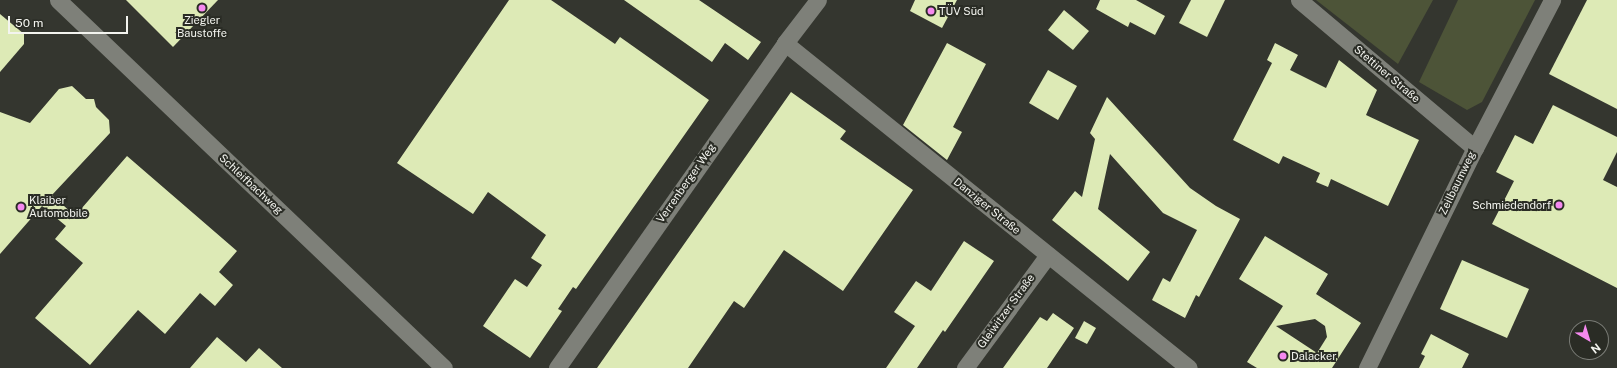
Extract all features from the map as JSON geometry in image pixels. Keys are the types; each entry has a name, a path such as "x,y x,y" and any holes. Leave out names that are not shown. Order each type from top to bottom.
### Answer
{"street":[{"name":"Schleifbachweg","path":"58,0 444,368"},
{"name":"Verrenberger Weg","path":"556,368 785,43 818,0"},
{"name":"Stettiner Straße","path":"1299,0 1474,148"},
{"name":"Zeilbaumweg","path":"1367,368 1474,148 1552,0"},
{"name":"Danziger Straße","path":"785,43 1190,368"},
{"name":"Gleiwitzer Straße","path":"965,368 1048,255"}],"green space":[{"path":"1316,0 1433,0 1398,64"},
{"path":"1458,0 1535,0 1482,102 1467,110 1419,82"}],"building":[{"path":"126,0 218,0 173,47"},
{"path":"509,0 551,0 615,44 620,37 709,100 576,289 573,287 558,309 562,311 530,358 483,326 515,279 527,287 542,265 531,258 546,235 488,192 473,214 397,163"},
{"path":"624,0 699,0 761,42 748,60 725,43 712,62"},
{"name":"TÜV Süd","path":"915,0 957,0 942,28 910,11"},
{"path":"1100,0 1136,0 1165,16 1155,35 1130,22 1128,27 1096,9"},
{"path":"1191,0 1225,0 1207,37 1179,23"},
{"path":"1587,0 1617,0 1617,109 1549,74"},
{"path":"1064,10 1089,31 1073,50 1048,30"},
{"path":"0,14 24,34 24,44 0,72"},
{"path":"947,43 986,64 953,127 962,132 947,160 903,125"},
{"path":"1275,43 1298,55 1290,70 1326,88 1339,60 1377,90 1366,115 1419,140 1388,206 1331,179 1328,187 1316,182 1320,173 1283,156 1279,164 1233,140 1272,63 1267,60"},
{"path":"1048,70 1077,86 1058,120 1029,103"},
{"path":"72,86 86,99 94,99 96,107 109,120 110,133 52,195 75,216 127,156 237,251 219,272 233,285 215,306 200,293 165,334 138,310 90,365 35,318 83,263 55,239 66,226 42,206 0,254 0,112 30,123 59,89"},
{"path":"791,92 846,131 840,139 913,190 843,291 784,250 744,308 734,301 688,368 597,368"},
{"path":"1107,97 1190,188 1216,206 1240,219 1199,297 1196,295 1185,318 1152,300 1163,278 1170,282 1197,230 1163,213 1110,154 1098,209 1150,252 1128,281 1052,220 1075,191 1082,197 1095,139 1090,133"},
{"name":"Schmiedendorf","path":"1553,105 1617,137 1617,152 1603,180 1617,187 1617,288 1492,224 1514,181 1496,172 1515,135 1533,144"},
{"path":"1265,236 1328,274 1316,294 1361,323 1332,368 1257,368 1247,362 1283,306 1239,279","holes":["1315,319 1325,326 1327,337 1317,353 1276,326"]},
{"path":"964,241 994,261 945,332 943,330 917,368 886,368 915,326 894,312 916,281 931,291"},
{"path":"1462,260 1529,289 1507,338 1440,309"},
{"path":"1053,313 1074,328 1047,368 1003,368 1040,317 1047,321"},
{"path":"1084,321 1096,328 1087,344 1075,338"},
{"path":"1431,334 1469,354 1462,368 1419,368 1425,356 1421,354"},
{"path":"217,337 246,362 259,348 282,368 190,368"}],"place":[{"name":"Ziegler Baustoffe","path":"202,8"},
{"name":"TÜV Süd","path":"931,11"},
{"name":"Schmiedendorf","path":"1559,205"},
{"name":"Klaiber Automobile","path":"21,207"},
{"name":"Dalacker","path":"1283,356"}]}
